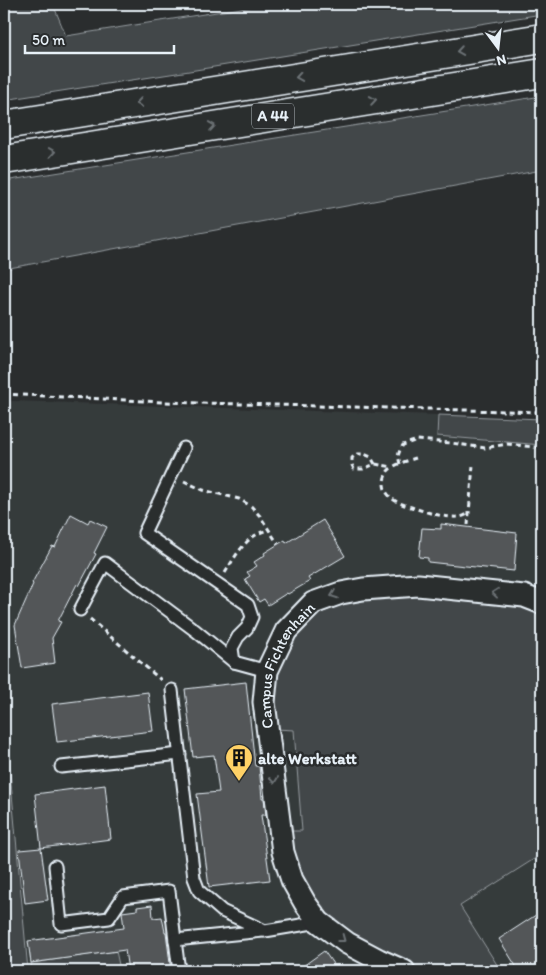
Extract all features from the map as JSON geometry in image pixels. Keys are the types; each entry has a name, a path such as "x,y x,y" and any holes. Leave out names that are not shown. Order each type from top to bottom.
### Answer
{"highway":[{"name":"A 44","path":"4,125 542,38"},
{"name":"A 44","path":"4,160 542,72"}],"street":[{"name":"Campus Fichtenhain","path":"404,971 347,943 320,922 305,903 292,880 283,852 264,702 267,670 286,631 313,604 341,592 418,585 524,596 542,603"}],"lane":[{"path":"184,448 144,534 248,605 252,617 247,628 238,637 232,648 234,662"},
{"path":"80,610 105,563 234,662 267,670"},
{"path":"172,690 194,878 199,891 222,911 265,931"},
{"path":"61,767 180,754"},
{"path":"55,866 61,924 109,918 123,897 169,891 180,971"},
{"path":"176,940 265,931 320,922"}],"path":[{"path":"4,394 164,402 542,412"},
{"path":"400,464 398,456 403,445 417,440 451,442 485,448 507,444 542,447"},
{"path":"375,464 371,457 364,454 357,454 352,458 354,469 363,469 375,464 393,467"},
{"path":"416,458 393,467 388,471 384,481 384,490 401,504 435,514 460,517 469,513"},
{"path":"468,525 473,465"},
{"path":"172,475 203,490 239,499 251,506 260,516 278,544"},
{"path":"217,584 249,539 261,531 269,530"},
{"path":"80,610 172,690"}],"shaded area":[{"path":"4,4 53,4 66,36 267,4 542,4 542,14 4,100"},
{"path":"542,96 542,170 4,269 4,181"},
{"path":"4,402 438,415 437,436 542,445 542,971 28,971 15,847 4,705"},
{"path":"438,415 542,419 542,445 437,436"},
{"path":"421,593 510,603 542,613 542,854 460,906 501,971 432,971 399,961 339,928 305,893 287,831 302,831 294,730 276,729 275,681 282,661 293,640 321,613 360,597"},
{"path":"4,705 28,971 4,971"},
{"path":"116,951 119,971 32,971 31,963"}],"building":[{"path":"71,514 88,523 90,519 107,527 94,553 96,554 79,586 77,584 58,621 61,622 52,638 55,663 22,668 15,625 32,583 52,546 55,547"},
{"path":"323,520 345,556 308,578 310,581 268,605 264,599 259,602 245,579 250,576 247,572 257,566 254,562 265,555 264,553 285,540 286,543"},
{"path":"441,524 517,533 514,571 428,562 428,558 419,557 422,528 441,529"},
{"name":"alte Werkstatt","path":"246,682 255,766 259,766 262,798 264,798 266,815 261,815 270,880 209,887 197,794 219,792 214,755 193,757 185,689"},
{"path":"148,692 153,731 57,742 52,704"},
{"path":"105,785 111,839 41,848 35,794"},
{"path":"41,848 48,900 25,903 19,850"},
{"path":"152,905 153,918 162,917 171,971 128,971 125,950 31,963 28,941 124,928 122,912"},
{"path":"542,911 542,965 532,971 519,971 499,939"},
{"path":"324,951 338,971 296,971"}],"place":[{"name":"alte Werkstatt","path":"239,782"}]}
